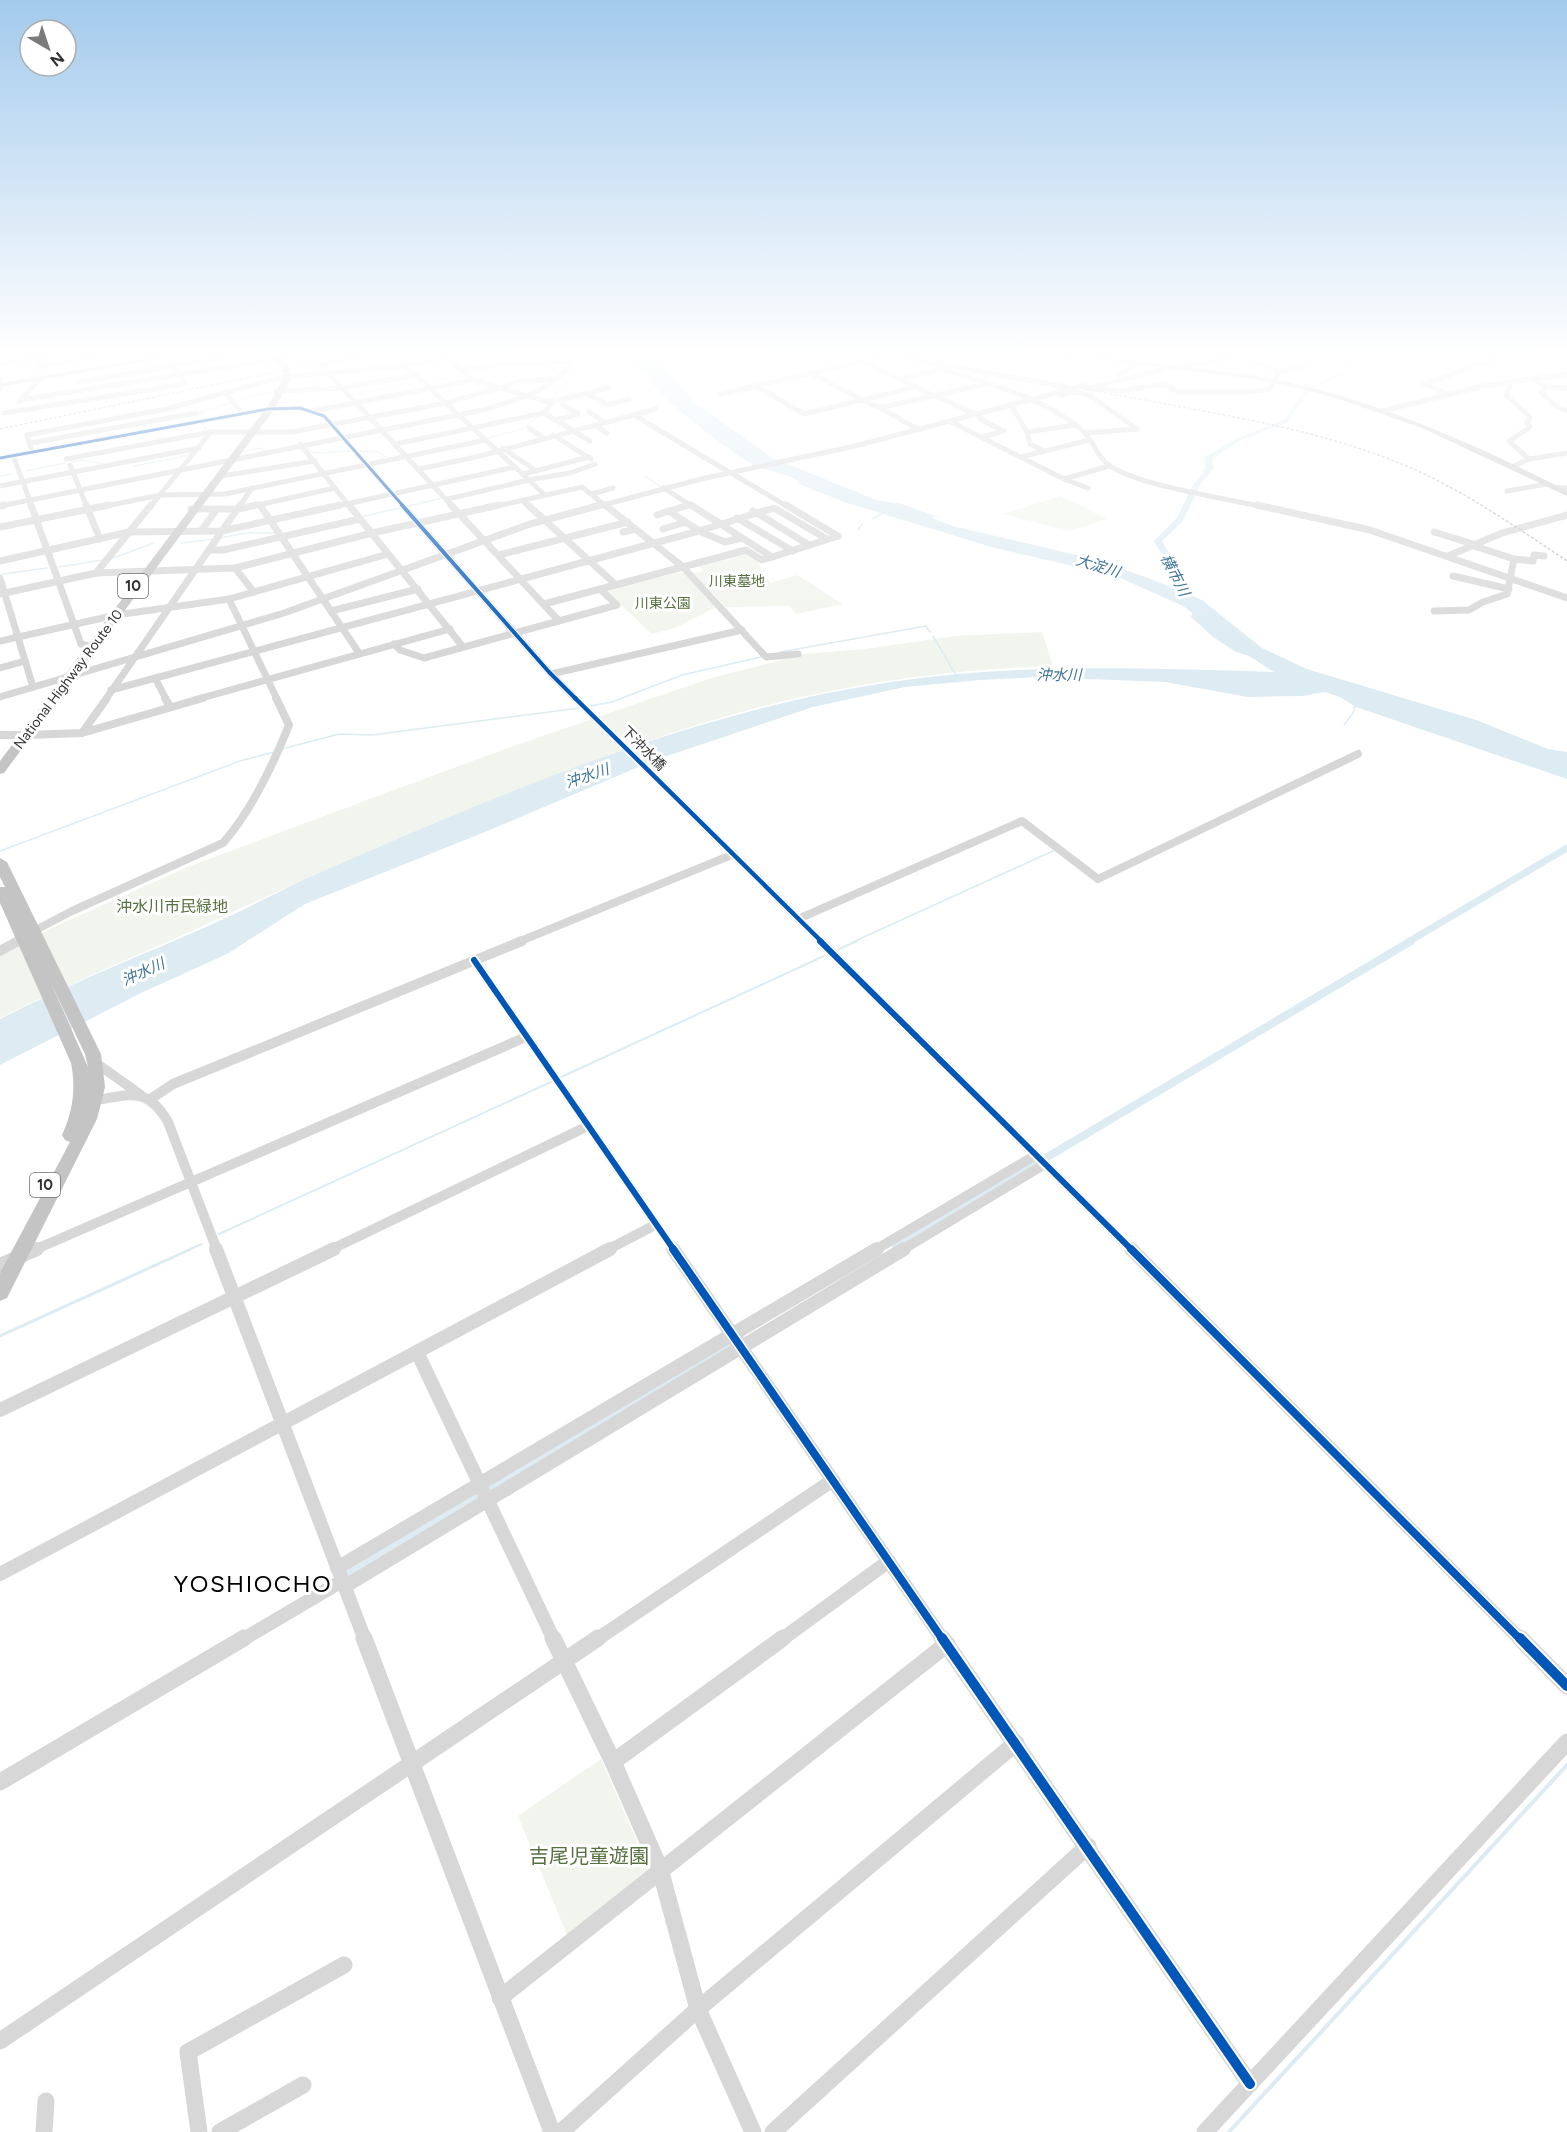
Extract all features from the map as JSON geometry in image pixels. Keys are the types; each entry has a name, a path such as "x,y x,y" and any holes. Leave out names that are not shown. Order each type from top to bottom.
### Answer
{"highway":[{"name":"National Highway Route 10","path":"0,770 23,735 236,453"},
{"name":"National Highway Route 10","path":"204,495 221,476 230,461"},
{"name":"National Highway Route 10","path":"0,761 23,735"},
{"name":"10","path":"0,862 79,1063 88,1101"},
{"name":"10","path":"0,886 30,937 93,1056 97,1088 88,1101 4,1265 0,1292"}],"main road":[{"path":"1484,453 1514,466 1567,494"}],"street":[{"path":"0,458 23,453"},
{"path":"64,453 74,472 100,539"},
{"path":"66,459 94,453"},
{"path":"125,453 138,479"},
{"path":"0,486 169,453"},
{"path":"96,573 194,453"},
{"path":"0,506 266,453"},
{"path":"308,453 463,646"},
{"name":"下沖水橋","path":"357,453 551,674 1567,1686"},
{"path":"405,453 559,621"},
{"path":"0,527 160,495 225,494 419,453"},
{"path":"419,469 482,453"},
{"path":"504,453 544,495"},
{"path":"507,453 536,471"},
{"path":"581,453 592,461"},
{"path":"544,604 746,550 762,560 838,536 700,453"},
{"path":"665,489 818,453"},
{"path":"1014,453 1064,479 1088,488"},
{"path":"1021,457 1032,453"},
{"path":"1098,453 1109,466 1124,474 1370,530 1567,597"},
{"path":"1523,453 1529,459"},
{"path":"1514,466 1529,459 1564,453"},
{"path":"13,455 81,644 90,647"},
{"path":"544,459 556,466"},
{"path":"221,476 315,461"},
{"path":"523,474 592,461"},
{"path":"447,498 570,473 592,461"},
{"path":"289,465 298,479"},
{"path":"1064,479 1109,466"},
{"path":"0,561 129,532 201,531 219,535 270,521 515,467"},
{"path":"0,698 322,600 484,539 544,520 731,472"},
{"path":"1507,491 1550,486 1567,488"},
{"path":"2,593 96,573 235,568 417,522 582,487 682,567 766,657 798,654"},
{"path":"82,733 252,488"},
{"path":"193,509 239,509 335,488"},
{"path":"592,494 613,488"},
{"path":"665,489 772,557"},
{"path":"650,492 660,499"},
{"path":"522,500 615,584"},
{"path":"765,503 827,539"},
{"path":"259,504 359,653"},
{"path":"657,515 690,505"},
{"path":"749,508 809,545"},
{"path":"111,690 721,525 774,508"},
{"path":"201,531 217,509"},
{"path":"669,511 699,531 725,542 741,538"},
{"path":"731,514 793,552"},
{"path":"1448,556 1502,533 1567,515"},
{"path":"209,550 223,550 359,517"},
{"path":"499,555 628,522"},
{"path":"663,529 686,522"},
{"path":"623,532 636,529"},
{"path":"1434,532 1514,559 1533,561 1534,555 1544,556"},
{"path":"0,641 114,615 229,598 388,554"},
{"path":"1434,611 1470,610 1483,602 1507,594 1514,559"},
{"path":"235,568 254,592"},
{"path":"1453,576 1482,580 1509,588"},
{"path":"0,578 2,593 11,614 33,687"},
{"path":"331,611 418,589"},
{"path":"394,644 400,650 424,658 617,605 600,589"},
{"path":"0,951 30,937 72,911 223,843 236,828 280,748 289,725 288,718 229,598"},
{"path":"0,616 11,614"},
{"path":"0,735 82,733 450,629"},
{"path":"551,674 742,630"},
{"path":"0,668 25,661"},
{"path":"155,678 170,707"},
{"path":"798,919 1022,821 1098,879 1358,754"},
{"path":"88,1101 146,1096 734,854"},
{"path":"474,960 655,1225 1088,1846 1250,2084"},
{"path":"4,1265 526,1037"},
{"path":"93,1056 146,1096 165,1115 552,2132"},
{"path":"0,1410 234,1299 588,1126"},
{"path":"0,1782 341,1579 486,1501 737,1342 1041,1160"},
{"path":"0,1574 655,1225"},
{"path":"341,1579 478,1485 737,1342"},
{"path":"417,1352 478,1485 613,1762 660,1869 698,2009 753,2132"},
{"path":"0,2041 833,1480"},
{"path":"613,1762 889,1561"},
{"path":"500,1998 947,1644"},
{"path":"1205,2132 1567,1742"},
{"path":"561,2132 698,2009 1016,1743"},
{"path":"773,2132 1088,1846"},
{"path":"199,2132 188,2052 344,1965"},
{"path":"220,2132 303,2085"},
{"path":"44,2132 46,2101"}],"green space":[{"path":"1061,496 1107,519 1070,531 1003,514"},
{"name":"川東墓地","path":"745,552 756,559 770,583 797,575 843,604 796,614 790,606 726,607 693,573 704,571 698,565"},
{"name":"川東公園","path":"685,571 716,607 675,628 652,634 605,590"},
{"name":"沖水川市民緑地","path":"1042,632 1053,666 943,674 835,690 737,713 659,738 513,791 386,843 0,1018 0,956 54,927 190,866 491,754 708,679 804,654 865,649 956,636"},
{"name":"吉尾児童遊園","path":"601,1759 651,1874 567,1935 518,1816"}],"water":[{"path":"735,453 767,453 876,500 902,504 944,519 932,516 934,519 953,526 1093,559 1143,576 1202,600 1262,648 1307,669 1476,720 1548,749 1567,752 1567,779 1356,707 1340,697 1325,692 1303,696 1248,697 1165,682 1038,677 905,687 813,707 655,760 485,832 305,904 227,954 141,993 0,1065 0,1019 26,1006 215,923 312,876 451,816 523,787 669,735 743,713 817,695 939,676 1082,668 1274,672 1213,637 1188,614 1192,616 1192,613 1183,606 1116,576 995,548 844,502 794,482 801,483 788,476 746,461"}],"waterway":[{"path":"134,466 190,453"},
{"path":"381,453 387,458"},
{"name":"横市川","path":"1192,608 1184,586 1158,541 1180,519 1197,485 1210,468 1208,458 1215,453"},
{"path":"71,462 83,460 104,464"},
{"path":"26,471 65,463"},
{"path":"0,476 12,474"},
{"path":"645,476 661,487"},
{"path":"361,517 443,498"},
{"path":"872,519 883,513"},
{"path":"858,530 862,524"},
{"path":"220,538 246,533 277,533"},
{"path":"181,543 214,539"},
{"path":"110,559 154,543"},
{"path":"59,567 103,560"},
{"path":"3,574 47,568"},
{"path":"780,652 926,626 930,632"},
{"path":"933,636 957,677"},
{"path":"590,706 612,702 682,675 761,657"},
{"path":"1344,725 1353,713 1356,704"},
{"path":"282,749 339,734 372,735 580,708"},
{"path":"0,851 240,761 274,752"},
{"path":"1408,942 1567,848"},
{"path":"853,942 1053,851"},
{"path":"839,949 857,941"},
{"path":"896,1247 1411,941"},
{"path":"559,1078 824,956"},
{"path":"219,1234 551,1082"},
{"path":"188,1250 202,1244"},
{"path":"0,1336 191,1249"},
{"path":"349,1572 741,1340"},
{"path":"1229,2132 1567,1765"}],"railway":[{"path":"1374,453 1443,483 1567,561"}],"cycle path":[{"path":"0,458 25,453"},
{"path":"357,453 549,672 1274,1391 1567,1686"},
{"path":"474,960 1250,2084"}],"district":[{"name":"YOSHIOCHO","path":"253,1584"}],"water label":[{"name":"大淀川","path":"1098,566"},
{"name":"沖水川","path":"1059,675"},
{"name":"沖水川","path":"587,776"},
{"name":"沖水川","path":"143,972"}]}
